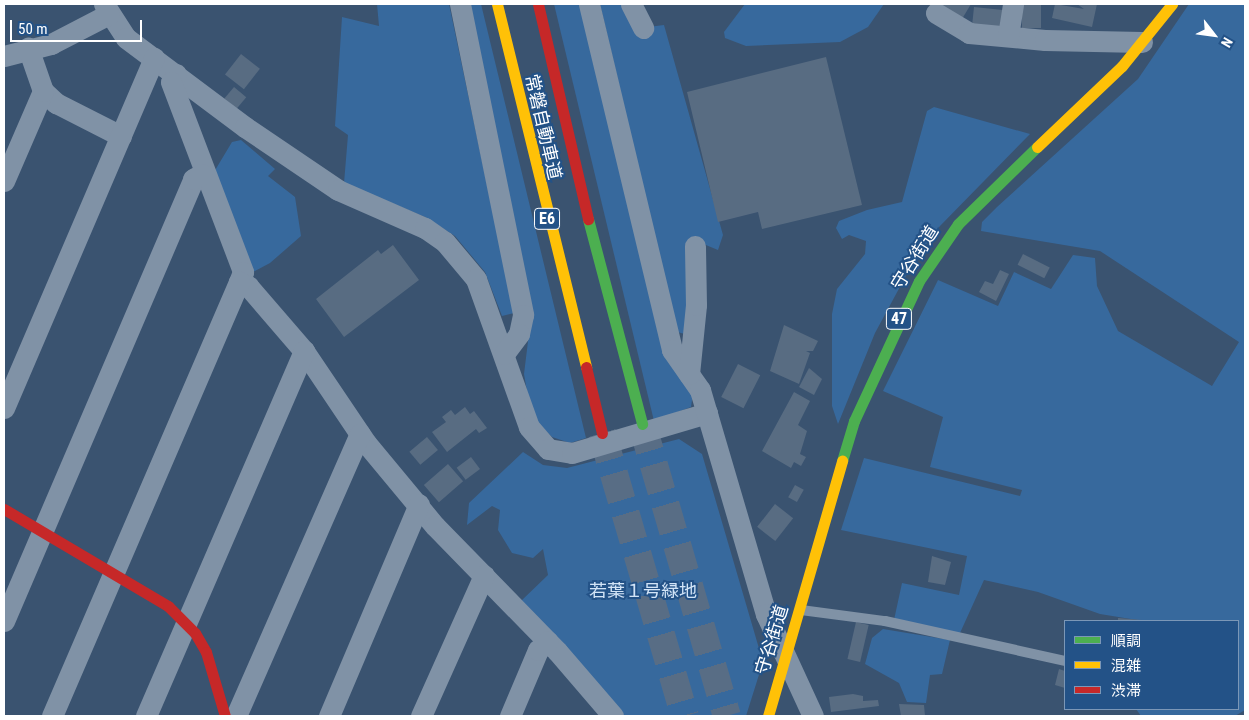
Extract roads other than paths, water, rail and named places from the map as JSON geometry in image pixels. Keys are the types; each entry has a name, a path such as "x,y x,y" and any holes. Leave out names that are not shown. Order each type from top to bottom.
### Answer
{"main road":[{"name":"常磐自動車道","path":"497,4 602,433"},
{"name":"常磐自動車道","path":"538,4 599,267 642,424"},
{"name":"守谷街道","path":"768,716 854,421 893,330 919,281 958,224 1142,42 1172,4"},
{"path":"4,509 150,593 187,624 206,652 225,716"}],"street":[{"path":"460,4 523,315 519,334 504,354"},
{"path":"589,4 672,350 700,390 766,614 813,716"},
{"path":"631,4 643,28"},
{"path":"1008,36 1013,4"},
{"path":"4,56 28,48 51,44 106,9 126,38 338,190 425,228 445,242 476,279 529,427 548,449 572,453 707,413"},
{"path":"936,13 969,32 1008,36 1142,42"},
{"path":"28,48 43,91 56,103 121,136"},
{"path":"4,408 154,58"},
{"path":"52,716 116,574 243,272 202,174 171,82 176,74"},
{"path":"4,181 43,91"},
{"path":"4,621 44,532 193,179 202,174"},
{"path":"689,374 696,305 695,246"},
{"path":"239,282 248,286 304,351 360,434 435,526 548,641 606,714"},
{"path":"146,716 304,351"},
{"path":"236,716 360,434"},
{"path":"329,716 419,504"},
{"path":"421,716 484,574"},
{"path":"510,716 538,650 548,641"}],"lane":[{"path":"800,610 885,621 1064,661"}],"tunnel":[{"path":"642,424 727,716"},
{"path":"602,433 685,716"}],"park label":[{"name":"若葉１号緑地","path":"643,591"}]}
